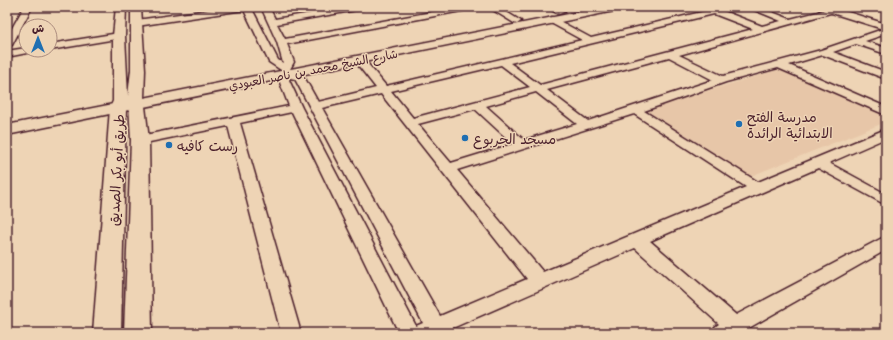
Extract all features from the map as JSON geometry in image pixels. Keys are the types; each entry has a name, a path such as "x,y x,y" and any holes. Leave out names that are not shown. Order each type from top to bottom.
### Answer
{"main road":[{"name":"طريق أبو بكر الصديق","path":"122,7 118,36 128,103 140,140 138,333"},
{"name":"طريق أبو بكر الصديق","path":"108,333 128,103 138,70 136,7"}],"street":[{"path":"22,18 28,7"},
{"path":"137,24 247,7 274,62 286,71 299,77 438,330"},
{"path":"265,7 282,42 289,62 284,80 296,108 408,333"},
{"path":"272,22 363,7"},
{"path":"282,42 472,7"},
{"path":"492,7 517,21"},
{"name":"شارع الشيخ محمد بن ناصر العبودي","path":"7,130 128,103 589,7"},
{"name":"شارع الشيخ محمد بن ناصر العبودي","path":"286,71 359,60 555,13 619,7"},
{"path":"704,7 759,28"},
{"path":"751,7 789,21"},
{"path":"411,122 670,54 759,28 789,21 827,8 886,27"},
{"path":"315,106 716,11"},
{"path":"555,13 591,41"},
{"path":"7,25 18,23"},
{"path":"7,45 18,25"},
{"path":"448,168 635,110 722,80 858,42 886,31"},
{"path":"58,46 118,36"},
{"path":"858,42 886,51"},
{"path":"7,54 18,52"},
{"path":"824,52 886,76"},
{"path":"670,54 722,80"},
{"path":"359,60 540,282"},
{"path":"502,61 586,125"},
{"path":"778,64 886,111"},
{"name":"شارع الشيخ محمد بن ناصر العبودي","path":"7,123 128,103"},
{"path":"477,104 522,145"},
{"path":"140,140 296,108"},
{"path":"635,110 757,188"},
{"path":"233,121 291,333"},
{"path":"420,333 438,330 540,282 886,133"},
{"path":"818,162 886,200"},
{"path":"637,240 728,330 886,242"}],"shaded area":[{"name":"مدرسة الفتح الابتدائية الرائدة","path":"780,69 883,113 886,116 886,122 751,176 644,110"}],"place":[{"name":"مدرسة الفتح الابتدائية الرائدة","path":"739,124"},
{"name":"مسجد الجربوع","path":"465,138"},
{"name":"رست كافيه","path":"169,145"}]}
